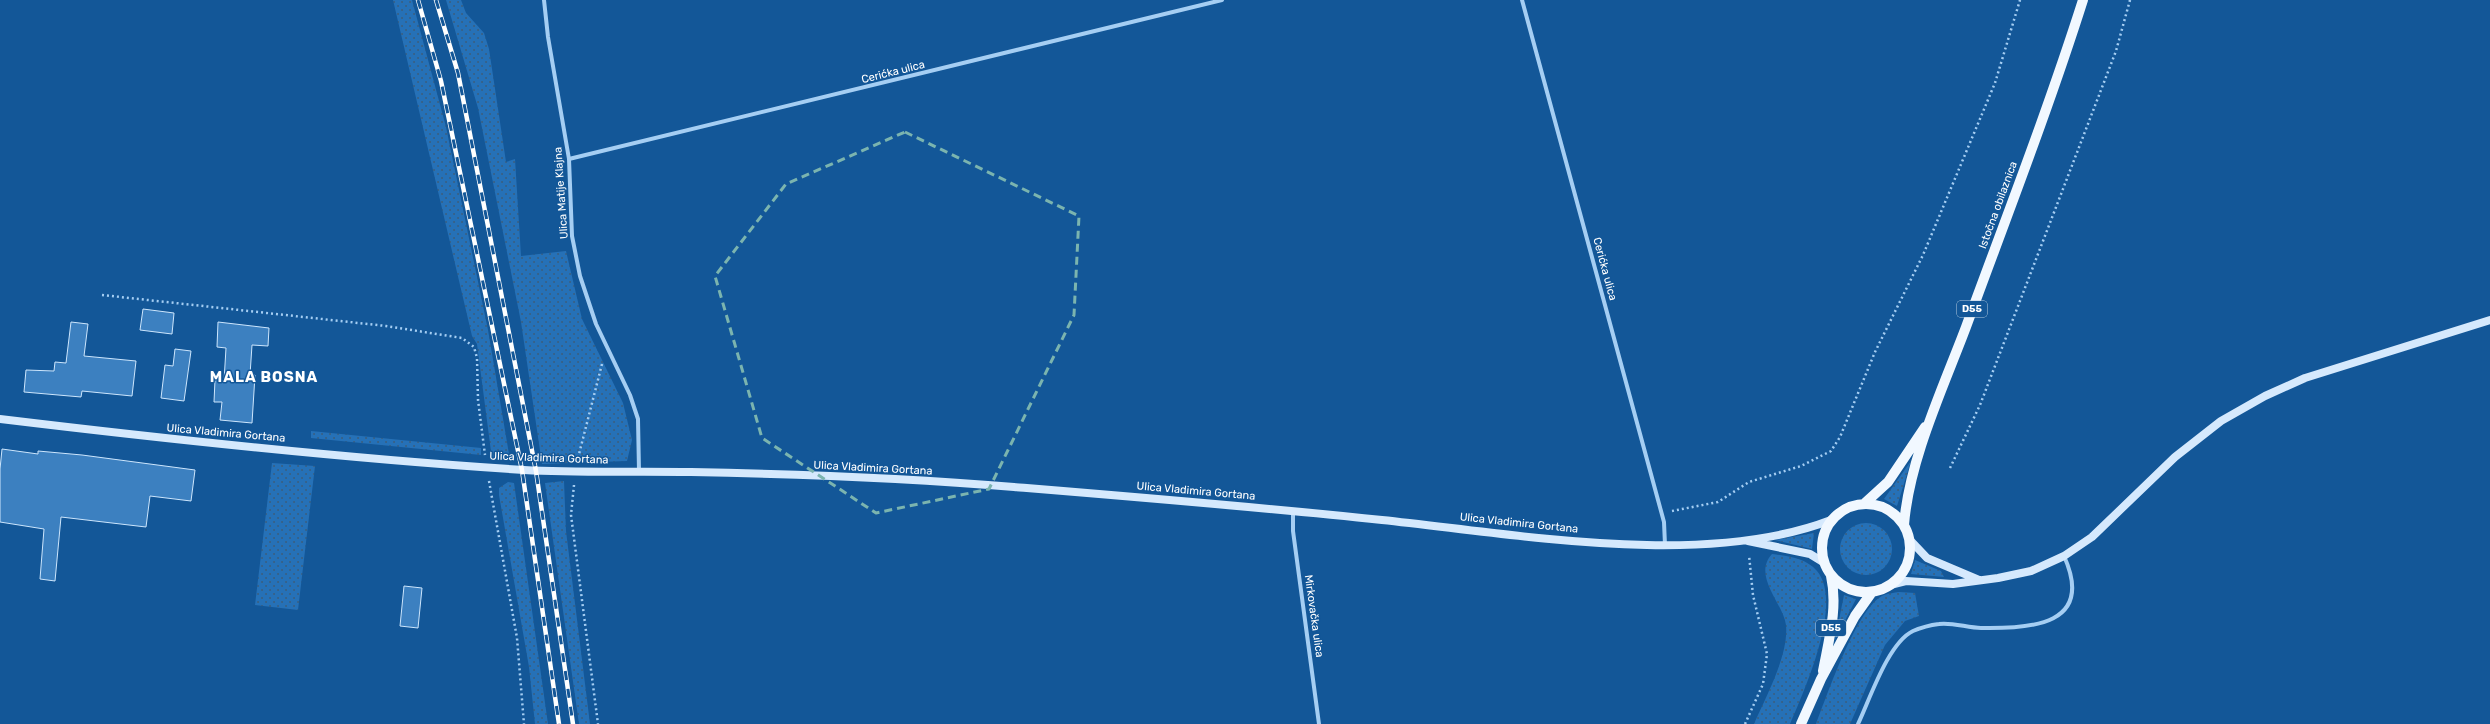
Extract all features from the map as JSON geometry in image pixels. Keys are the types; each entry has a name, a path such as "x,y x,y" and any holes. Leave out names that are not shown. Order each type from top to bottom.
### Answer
{"main road":[{"name":"Istočna obilaznica","path":"1904,525 1911,484 1932,417 2055,86 2083,0"},
{"path":"1890,585 1906,581 1953,584 2031,571 2064,556 2092,536 2175,457 2221,421 2265,396 2305,378 2490,320"},
{"name":"Istočna obilaznica","path":"1865,503 1888,482 1932,417"},
{"name":"Ulica Vladimira Gortana","path":"0,419 205,443 486,467 576,471 779,473 1008,486 1293,511 1590,542 1665,545 1744,540 1792,532 1831,520"},
{"path":"1865,503 1880,506 1894,513 1904,525"},
{"name":"D55","path":"1821,679 1834,608 1834,591 1831,576 1823,562 1822,540 1831,520 1840,511 1865,503"},
{"name":"D55","path":"1802,724 1821,679 1854,616 1872,592 1890,585 1900,576 1907,565 1910,552 1909,539 1904,525"},
{"path":"1909,539 1927,558 1980,580"},
{"name":"Ulica Vladimira Gortana","path":"1744,540 1810,554 1823,562"},
{"path":"1831,576 1843,586 1857,592 1872,592"}],"street":[{"name":"Ulica Matije Klajna","path":"544,0 548,38 569,159 572,236 580,276 596,324 630,395 638,420 639,471"},
{"name":"Cerićka ulica","path":"569,159 1222,0"},
{"name":"Cerićka ulica","path":"1522,0 1661,513 1665,545"},
{"name":"Mirkovačka ulica","path":"1293,511 1293,531 1319,724"},
{"path":"1858,724 1893,649 1912,632 1940,624 1980,628 2028,627 2050,620 2062,613 2070,602 2073,591 2072,575 2064,556"}],"path":[{"path":"1661,513 1718,502 1749,482 1801,466 1831,451 1840,437 1875,352 1926,248 1995,83 2020,0"},
{"path":"1950,468 1980,405 2116,51 2130,0"},
{"path":"102,295 386,326 462,338 474,347 477,358 478,400 486,467 516,638 524,724"},
{"path":"598,724 571,515 576,471 606,346"},
{"path":"1744,540 1750,559 1753,595 1767,654 1763,684 1745,724"}],"highlighted area":[{"path":"905,132 1079,216 1074,315 989,489 876,513 762,438 715,276 786,184"}],"shaded area":[{"path":"393,0 412,0 446,127 488,330 510,460 492,459 477,344 472,336"},
{"path":"446,0 461,0 466,13 484,33 489,49 506,162 515,159 521,256 566,251 582,319 623,403 632,440 627,461 542,464 521,322 478,108"},
{"path":"311,431 481,448 481,455 311,438"},
{"path":"1911,461 1897,506 1884,499"},
{"path":"272,463 315,466 298,610 255,605"},
{"path":"564,481 566,531 590,724 579,724 545,483"},
{"path":"508,482 514,483 548,724 535,724 529,667 499,495 499,488"},
{"path":"1866,523 1876,525 1884,531 1890,539 1892,549 1890,559 1884,567 1876,573 1866,575 1856,573 1848,567 1842,559 1840,549 1842,539 1848,531 1856,525"},
{"path":"1814,533 1812,549 1775,540"},
{"path":"1772,554 1802,560 1817,571 1824,585 1826,604 1824,625 1812,670 1790,724 1754,724 1776,675 1786,637 1784,617 1770,590 1765,571 1767,562"},
{"path":"1915,560 1941,571 1944,577 1911,574"},
{"path":"1899,592 1915,593 1919,616 1905,621 1885,645 1850,724 1816,724 1844,653 1864,616 1874,603 1884,595"},
{"path":"1844,595 1856,599 1835,640"}],"building":[{"path":"143,309 174,313 172,334 140,330"},
{"path":"71,322 88,324 84,356 136,361 132,396 82,391 81,397 24,392 26,370 54,371 55,362 66,363"},
{"path":"218,322 269,328 268,346 252,345 250,375 255,375 252,423 220,420 222,402 214,402 215,380 224,381 226,348 217,347"},
{"path":"175,349 191,351 184,401 161,398 165,365 173,366"},
{"path":"2,449 38,454 38,451 82,455 195,470 191,501 150,496 146,527 61,517 55,581 40,579 44,529 0,522 0,469"},
{"path":"404,586 422,588 418,628 400,626"}],"railway":[{"path":"418,0 441,81 522,470 559,724"},
{"path":"436,0 458,73 536,471 573,724"}],"district":[{"name":"MALA BOSNA","path":"264,377"}]}
